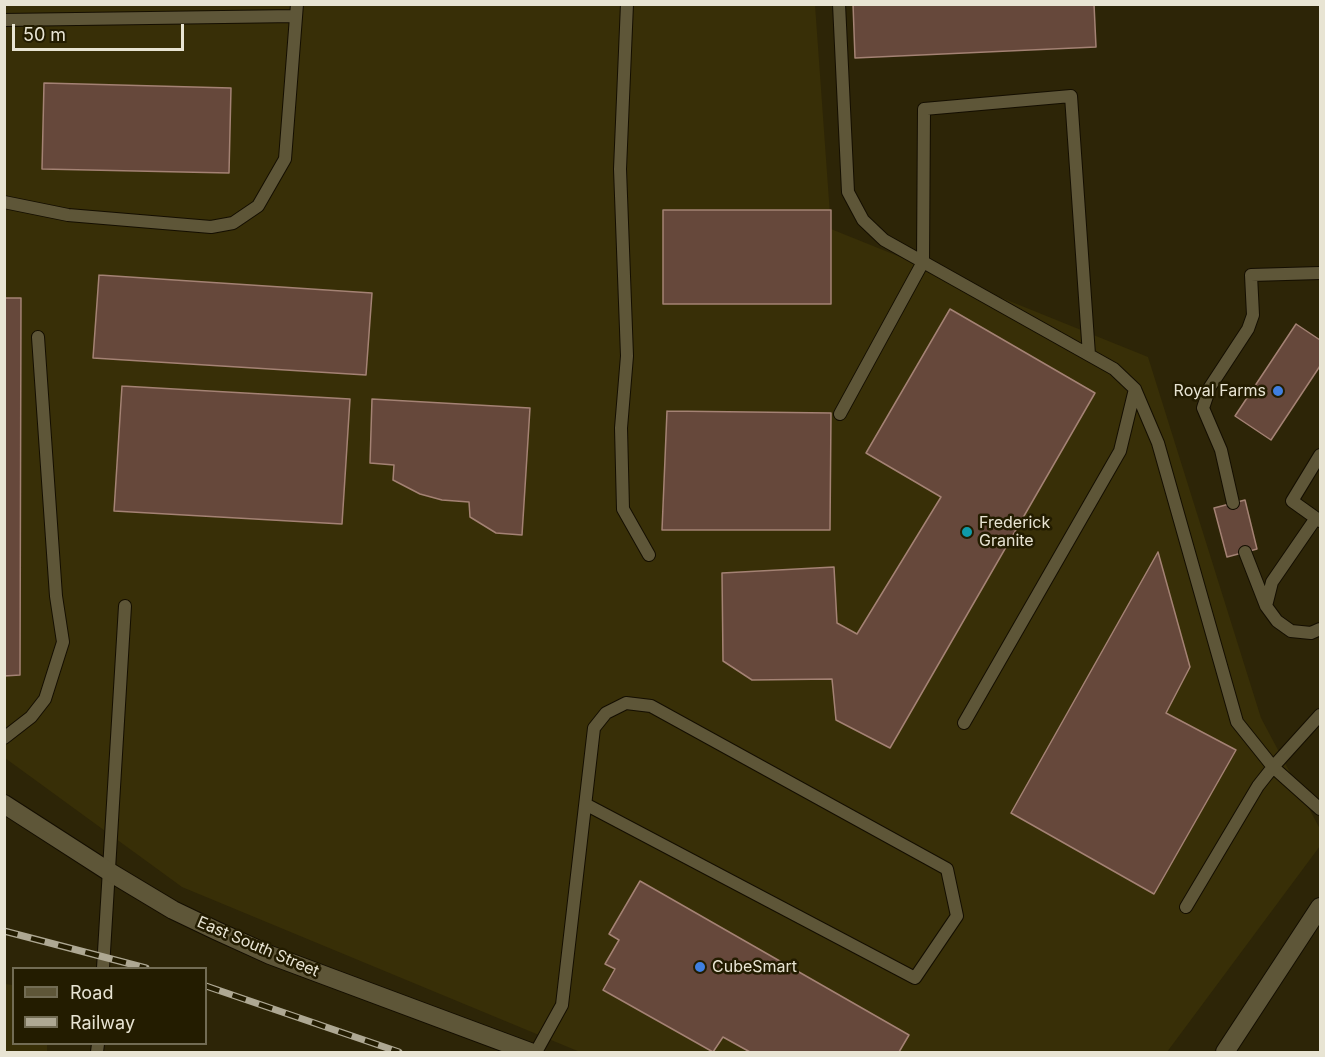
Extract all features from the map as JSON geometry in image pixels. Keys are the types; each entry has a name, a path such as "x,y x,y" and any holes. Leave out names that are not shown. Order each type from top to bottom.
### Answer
{"main road":[{"name":"East South Street","path":"4,804 173,910 270,955 530,1053"},
{"path":"1225,1053 1320,907"}],"lane":[{"path":"627,4 620,169 627,356 621,428 623,509 649,555"},
{"path":"839,4 848,192 863,220 884,240 1114,369 1135,389 1158,443 1237,722 1273,767 1320,809"},
{"path":"4,20 296,10 285,159 258,206 234,223 211,227 68,215 4,202"},
{"path":"840,414 923,262 924,109 1071,96 1089,355"},
{"path":"1233,503 1221,450 1208,425 1203,408 1210,387 1248,329 1253,315 1251,275 1320,273"},
{"path":"4,738 31,717 45,699 63,642 56,596 38,337"},
{"path":"963,723 1120,452 1135,389"},
{"path":"1266,606 1272,582 1318,520 1292,501 1320,455"},
{"path":"1245,552 1266,606 1277,621 1291,631 1311,633 1320,629"},
{"path":"103,967 125,606"},
{"path":"536,1053 562,1005 587,805 594,728 606,713 626,703 651,706 947,869 957,916 915,978 587,805"},
{"path":"1186,907 1258,786 1320,715"}],"shaded area":[{"path":"5,5 815,5 831,229 1148,357 1261,718 1320,829 1320,846 1167,1052 580,1052 182,887 5,758"},
{"path":"5,984 12,985 12,1045 47,1045 47,1052 5,1052"}],"building":[{"path":"853,4 1094,4 1096,47 855,58"},
{"path":"44,83 231,88 229,173 42,169"},
{"path":"663,210 831,210 831,304 663,304"},
{"path":"99,275 372,293 366,375 93,358"},
{"path":"4,298 21,298 20,675 4,676"},
{"name":"Frederick Granite","path":"950,309 1095,393 890,748 836,720 832,679 752,680 723,661 722,573 834,567 837,623 857,634 941,497 866,453"},
{"name":"Royal Farms","path":"1296,324 1320,340 1320,366 1271,440 1235,416"},
{"path":"122,386 350,399 342,524 114,511"},
{"path":"372,399 530,408 522,535 496,533 470,517 469,502 442,500 420,494 393,480 394,465 370,463"},
{"path":"667,411 831,413 830,530 662,530"},
{"path":"1245,500 1257,549 1227,557 1214,508"},
{"path":"1158,552 1190,667 1166,713 1236,750 1154,894 1011,813"},
{"name":"CubeSmart","path":"640,881 909,1035 899,1052 750,1052 723,1037 713,1052 603,990 615,969 605,964 619,940 609,934"}],"railway":[{"path":"4,931 142,967"},
{"path":"207,986 399,1052"}],"place":[{"name":"Royal Farms","path":"1278,391"},
{"name":"Frederick Granite","path":"967,532"},
{"name":"CubeSmart","path":"700,967"}]}
